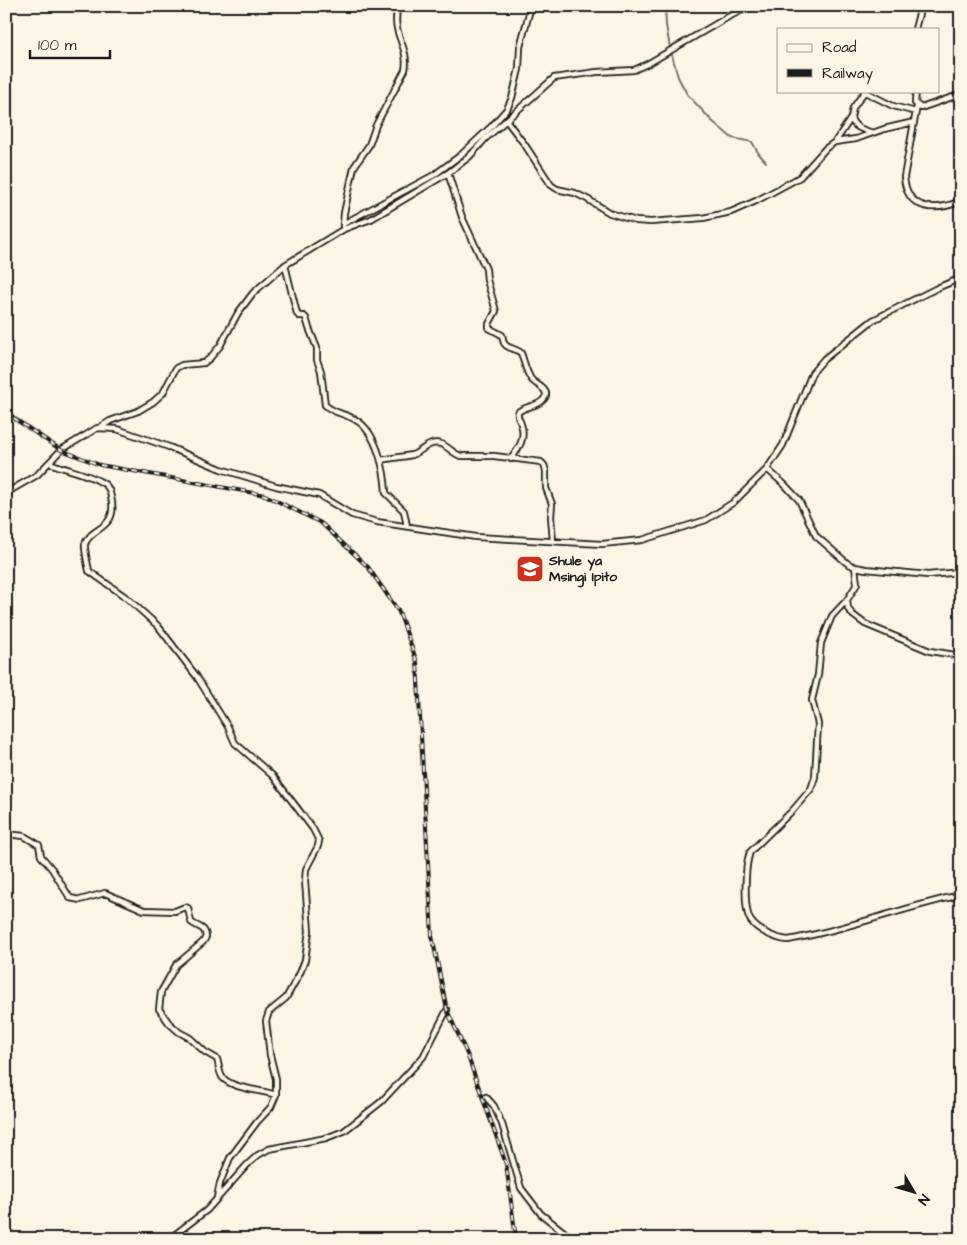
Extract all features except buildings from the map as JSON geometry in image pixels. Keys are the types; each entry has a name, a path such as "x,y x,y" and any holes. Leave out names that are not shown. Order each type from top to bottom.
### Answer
{"street":[{"path":"344,230 343,224 354,167 368,145 376,125 405,70 406,53 396,32 398,6"},
{"path":"343,224 434,175 461,155 492,126 512,98 519,69 520,47 530,6"},
{"path":"6,492 37,476 61,450 110,421 138,411 153,402 163,393 176,368 182,365 204,363 210,358 220,346 238,313 253,294 284,265 344,230 371,219 448,173 469,157 485,139 554,78 597,72 634,70 744,7 757,6"},
{"path":"915,28 921,6"},
{"path":"506,120 551,185 557,189 574,193 610,213 636,221 651,222 703,218 731,212 747,206 800,177 826,148 835,142 851,118 853,108 864,92"},
{"path":"867,92 893,106 916,112"},
{"path":"916,92 915,103 917,106 904,177 905,189 909,196 924,206 948,207 961,201"},
{"path":"917,106 926,108 961,94"},
{"path":"851,118 854,125 873,133"},
{"path":"835,142 856,139 914,122"},
{"path":"448,173 462,217 486,269 487,280 496,311 489,324 489,328 502,336 504,343 510,348 520,352 531,379 543,388 545,392 545,397 542,401 523,408 518,412 522,444 511,459"},
{"path":"284,265 297,314 306,318 318,348 317,360 321,371 325,405 336,413 354,418 364,426 381,460 385,475 386,493 404,511 408,526"},
{"path":"98,428 117,429 169,447 221,469 276,486 319,495 352,515 377,522 476,537 602,544 642,540 706,520 734,502 767,469 783,444 812,373 824,359 873,320 961,278"},
{"path":"961,436 959,448 961,461"},
{"path":"381,460 414,454 425,447 435,444 442,444 461,456 494,456 535,460 544,465 546,471 546,488 552,504 550,518 553,541"},
{"path":"50,463 101,482 109,488 113,504 111,516 108,522 86,542 85,547 89,571 127,598 158,626 198,678 228,727 235,743 273,776 317,835 318,846 306,869 305,881 309,931 305,960 286,998 270,1012 266,1021 270,1055 276,1079 276,1096 271,1107 256,1122 230,1158 220,1183 217,1198"},
{"path":"767,469 786,485 798,500 816,536 847,563 855,567 928,575 961,572"},
{"path":"855,567 857,584 847,600 832,616 821,643 818,675 812,700 818,724 815,777 811,789 799,803 750,852 746,872 748,914 751,922 768,934 779,940 788,940 847,926 961,894"},
{"path":"847,600 848,608 852,615 865,624 930,651 961,656"},
{"path":"6,834 24,836 39,845 41,856 52,869 70,898 80,900 105,893 144,910 175,912 185,907 188,908 191,922 201,927 206,937 192,952 178,962 173,973 166,980 161,992 159,1009 161,1014 179,1032 217,1059 223,1078 247,1090 261,1090 276,1096"},
{"path":"169,1239 207,1210 258,1155 269,1149 326,1138 344,1131 381,1102 423,1057 447,1010"},
{"path":"486,1097 494,1106 502,1124 521,1188 541,1214 573,1239"}],"waterway":[{"path":"665,6 670,48"},
{"path":"672,55 678,77 687,94 712,121 732,138 752,142 766,162"}],"railway":[{"path":"6,410 15,419 61,450 100,465 265,495 321,523 368,567 399,612 417,662 432,936 447,1010 467,1054 506,1164 516,1239"}],"place":[{"name":"Shule ya Msingi Ipito","path":"530,569"}]}
